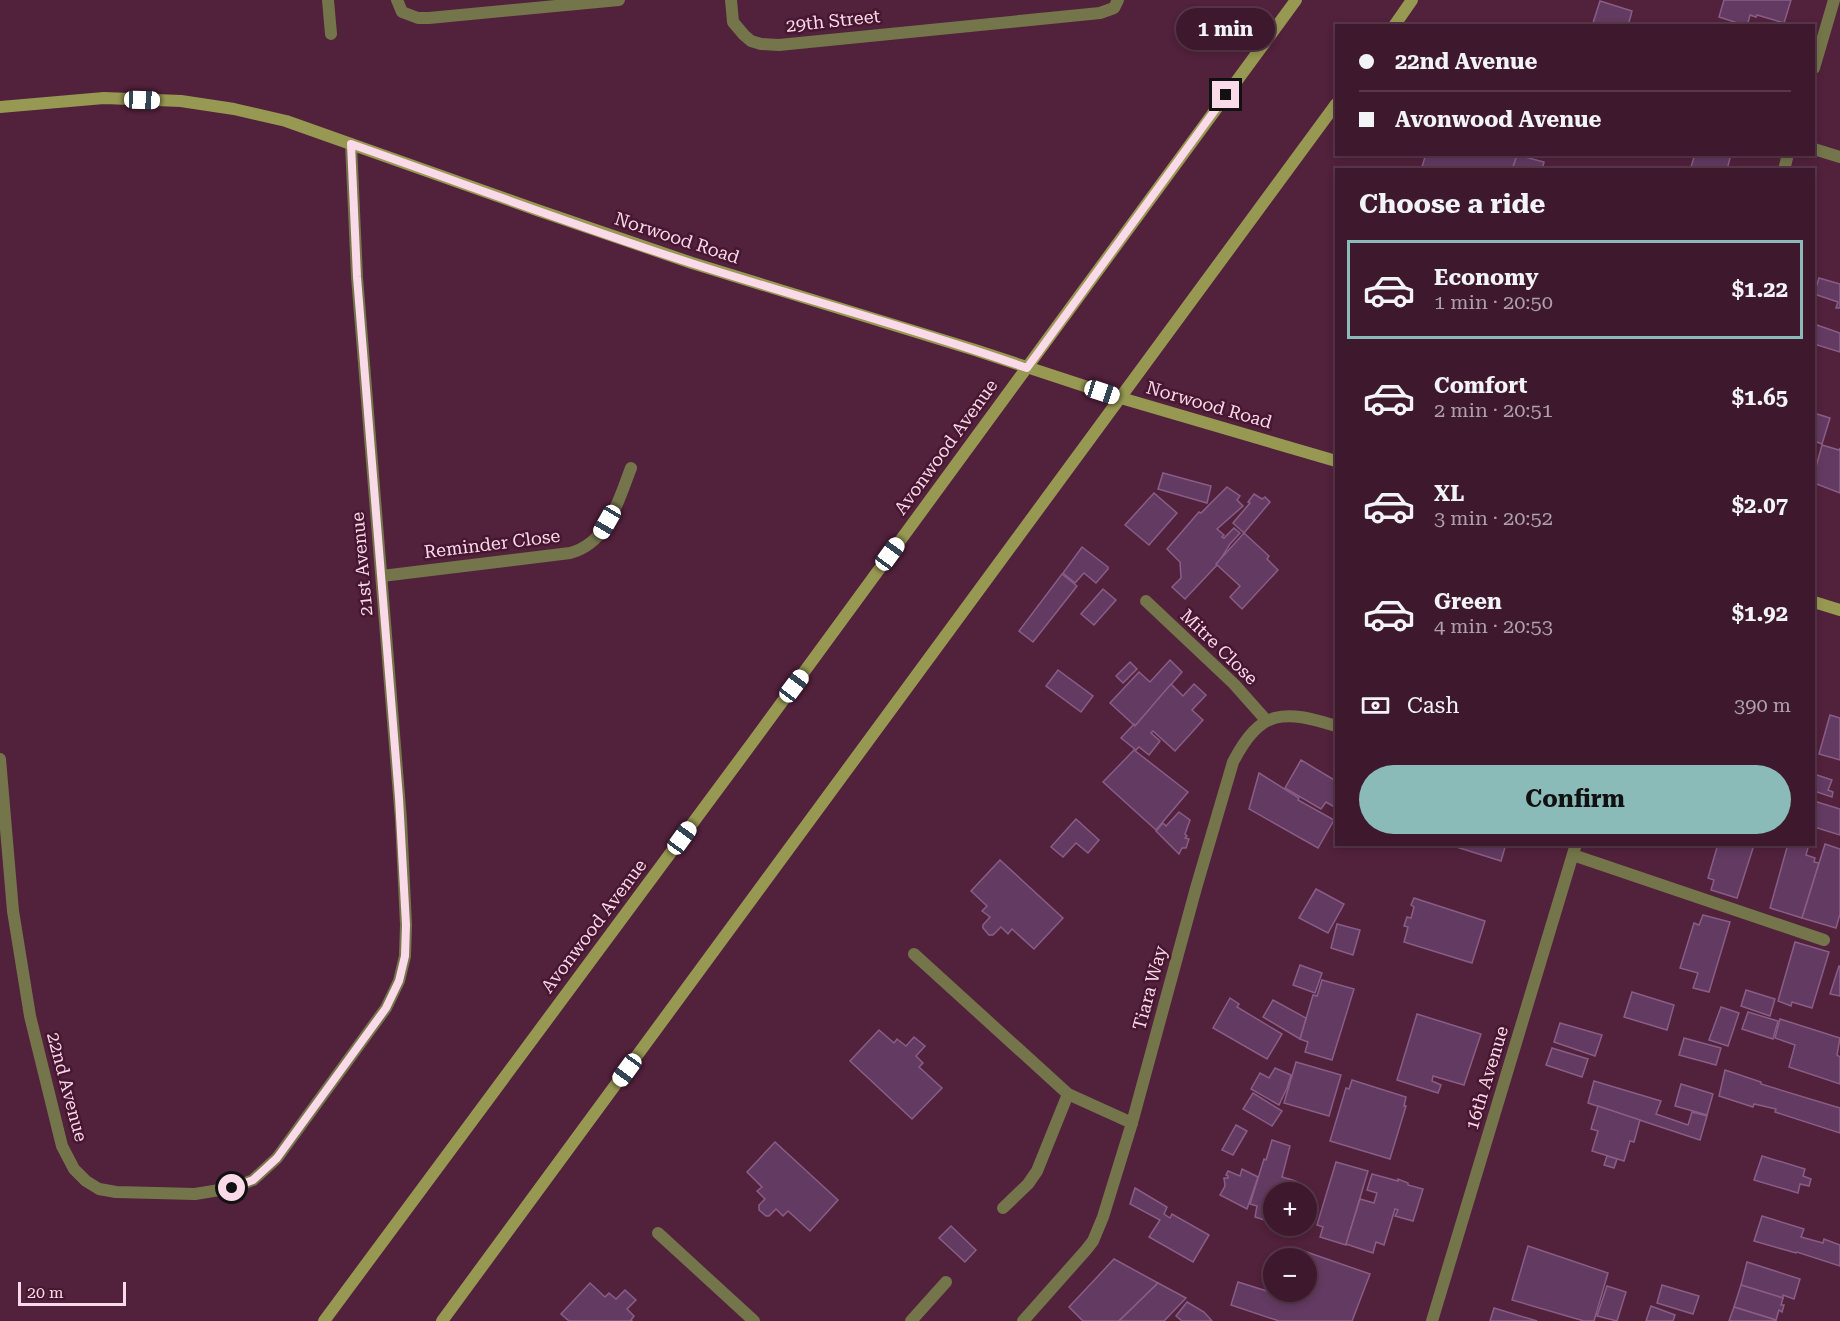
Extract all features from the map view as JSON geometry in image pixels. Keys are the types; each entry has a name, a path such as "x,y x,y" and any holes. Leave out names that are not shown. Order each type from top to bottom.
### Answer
{"main road":[{"name":"Avonwood Avenue","path":"324,1321 773,715 1296,0"},
{"path":"1395,24 1412,0"},
{"name":"Norwood Road","path":"0,107 104,98 181,101 234,109 286,121 692,263 975,350 1121,398 1335,461"},
{"path":"442,1321 1335,105"},
{"path":"1815,602 1840,610"}],"street":[{"path":"328,0 331,34"},
{"path":"398,0 398,7 402,12 418,18 619,0"},
{"name":"29th Street","path":"731,0 733,22 751,41 779,45 1100,13 1114,8 1118,0"},
{"path":"1815,65 1834,0"},
{"name":"21st Avenue","path":"351,144 357,277 401,820 406,925 405,956 399,981"},
{"path":"1815,149 1840,157"},
{"name":"Reminder Close","path":"381,576 582,550 600,535 615,510 631,468"},
{"name":"Mitre Close","path":"1146,601 1234,684 1266,720"},
{"path":"1266,720 1293,717 1313,719 1335,726"},
{"name":"Tiara Way","path":"1023,1321 1093,1240 1103,1217 1132,1123 1233,762 1242,745 1266,720"},
{"name":"22nd Avenue","path":"0,759 13,911 30,1017 62,1146 74,1169 86,1181 99,1189 116,1192 195,1194 232,1188 253,1180 277,1158 291,1139 386,1008 399,981"},
{"path":"1574,850 1824,940"},
{"name":"16th Avenue","path":"1432,1321 1574,850"},
{"path":"914,954 1068,1094 1132,1123"},
{"path":"1003,1208 1028,1184 1037,1171 1068,1094"},
{"path":"658,1233 754,1321"},
{"path":"911,1321 946,1282"}],"building":[{"path":"1724,0 1791,0 1784,23 1757,15 1756,17 1750,15 1748,24 1719,17"},
{"path":"1600,1 1632,11 1629,24 1593,24"},
{"path":"1425,156 1517,156 1513,168 1422,168"},
{"path":"1517,156 1544,162 1542,168 1513,168"},
{"path":"1694,156 1730,156 1728,168 1691,168"},
{"path":"1819,278 1840,284 1840,308 1836,308 1838,302 1815,294"},
{"path":"1815,324 1840,333 1840,352 1815,344"},
{"path":"1815,413 1830,418 1822,444 1815,441"},
{"path":"1822,445 1839,450 1840,448 1840,493 1815,483 1815,470"},
{"path":"1163,473 1211,486 1207,503 1158,489"},
{"path":"1227,487 1240,496 1237,500 1243,506 1217,529 1224,535 1222,537 1224,538 1234,528 1240,533 1217,565 1185,599 1172,587 1181,578 1180,562 1167,549 1199,512 1201,513"},
{"path":"1154,493 1177,513 1149,545 1125,525"},
{"path":"1254,494 1262,499 1265,497 1270,502 1244,533 1233,523 1250,503 1248,502"},
{"path":"1244,533 1269,556 1267,559 1278,570 1242,609 1230,597 1240,586 1216,564"},
{"path":"1082,547 1108,567 1096,583 1084,573 1075,583 1063,573"},
{"path":"1062,574 1077,586 1033,642 1019,631"},
{"path":"1103,589 1116,600 1094,625 1081,614"},
{"path":"1170,660 1182,672 1135,726 1110,703 1139,672 1150,682"},
{"path":"1130,662 1137,669 1123,683 1116,676"},
{"path":"1058,670 1093,696 1081,712 1046,686"},
{"path":"1171,684 1183,696 1194,684 1206,695 1192,710 1203,720 1175,751 1153,731 1151,733 1160,741 1149,755 1139,747 1136,750 1121,738 1134,724 1135,726"},
{"path":"1830,715 1840,718 1840,760 1819,754"},
{"path":"1134,750 1188,792 1156,830 1103,782"},
{"path":"1301,760 1335,780 1335,807 1326,802 1321,809 1285,788"},
{"path":"1259,773 1299,798 1298,800 1334,820 1318,848 1249,809"},
{"path":"1815,774 1832,780 1828,790 1833,792 1832,797 1815,791"},
{"path":"1815,801 1840,809 1840,835 1815,827"},
{"path":"1179,812 1190,820 1185,834 1187,836 1185,838 1189,839 1186,848 1182,848 1179,854 1156,831 1163,823 1166,826"},
{"path":"1076,819 1099,840 1088,853 1076,843 1063,857 1051,847"},
{"path":"1825,844 1840,849 1840,914 1836,928 1802,918"},
{"path":"1453,846 1505,846 1501,861"},
{"path":"1717,846 1754,846 1737,898 1711,890 1714,880 1708,878"},
{"path":"1787,846 1808,846 1806,855 1815,858 1814,862 1819,863 1802,918 1770,908"},
{"path":"1000,860 1063,918 1034,949 1012,929 1008,934 1001,927 993,935 989,935 983,928 990,917 982,911 987,906 971,891"},
{"path":"1316,889 1344,904 1328,933 1299,918"},
{"path":"1414,898 1485,921 1472,963 1404,942 1408,927 1404,926 1407,917 1411,918 1414,907 1411,905"},
{"path":"1703,915 1730,922 1709,992 1693,988 1698,973 1680,968 1694,923 1699,925"},
{"path":"1337,924 1360,930 1353,955 1331,948"},
{"path":"1795,942 1829,952 1812,1008 1792,1002 1791,1006 1778,1001"},
{"path":"1300,965 1322,973 1315,993 1293,985"},
{"path":"1840,966 1840,996 1830,994"},
{"path":"1322,980 1354,989 1332,1060 1305,1052 1308,1042 1300,1039 1313,995 1317,996"},
{"path":"1746,990 1775,999 1770,1016 1741,1006"},
{"path":"1632,992 1674,1005 1667,1030 1624,1017"},
{"path":"1230,998 1239,1004 1237,1007 1282,1034 1267,1059 1213,1028"},
{"path":"1273,1000 1306,1018 1300,1039 1263,1017"},
{"path":"1721,1007 1739,1013 1728,1046 1709,1040"},
{"path":"1748,1012 1778,1021 1773,1039 1742,1029"},
{"path":"1417,1014 1481,1034 1464,1085 1433,1076 1432,1081 1441,1085 1438,1093 1397,1080"},
{"path":"1780,1019 1840,1038 1837,1055 1840,1057 1840,1084 1789,1067 1795,1045 1775,1038"},
{"path":"1560,1023 1602,1035 1595,1056 1554,1042"},
{"path":"879,1030 894,1043 897,1039 906,1046 914,1037 925,1046 916,1056 923,1063 919,1067 942,1088 912,1119 850,1061"},
{"path":"1684,1038 1721,1048 1716,1065 1679,1055"},
{"path":"1552,1048 1588,1059 1582,1077 1546,1065"},
{"path":"1296,1062 1341,1075 1329,1116 1284,1103"},
{"path":"1275,1068 1291,1075 1279,1105 1251,1089 1260,1073 1269,1078"},
{"path":"1725,1070 1761,1082 1761,1084 1840,1108 1840,1133 1775,1112 1776,1109 1754,1104 1753,1107 1719,1096"},
{"path":"1352,1080 1406,1097 1404,1106 1406,1106 1390,1159 1330,1141 1346,1088 1349,1089"},
{"path":"1594,1081 1661,1101 1656,1114 1688,1125 1692,1112 1707,1116 1700,1140 1588,1103"},
{"path":"1681,1084 1713,1094 1707,1115 1675,1106"},
{"path":"1253,1093 1282,1111 1272,1126 1243,1109"},
{"path":"1598,1106 1640,1120 1634,1142 1630,1141 1624,1161 1592,1151 1598,1131 1591,1129"},
{"path":"1236,1125 1247,1131 1233,1155 1222,1150"},
{"path":"1272,1140 1290,1146 1282,1177 1296,1181 1263,1182 1263,1220 1255,1217 1257,1206 1250,1204 1264,1159 1266,1160"},
{"path":"775,1142 838,1200 810,1231 788,1211 783,1216 776,1209 766,1216 759,1210 759,1205 765,1199 757,1191 762,1187 747,1172"},
{"path":"1607,1156 1617,1159 1614,1168 1604,1165"},
{"path":"1762,1156 1805,1169 1803,1176 1811,1179 1809,1186 1800,1184 1798,1193 1754,1180"},
{"path":"1336,1162 1368,1171 1346,1245 1320,1237 1323,1227 1317,1225"},
{"path":"1242,1169 1258,1177 1247,1209 1220,1195 1225,1186 1224,1178 1228,1178 1226,1175 1228,1171 1240,1176"},
{"path":"1372,1174 1398,1181 1398,1179 1408,1185 1423,1189 1413,1221 1395,1216 1398,1210 1395,1209 1384,1245 1376,1242 1373,1253 1346,1244 1360,1199 1374,1203 1377,1193 1367,1190"},
{"path":"1135,1188 1167,1207 1164,1214 1170,1218 1172,1214 1209,1235 1193,1262 1149,1237 1160,1220 1130,1204"},
{"path":"1762,1216 1804,1229 1801,1237 1823,1243 1824,1239 1840,1245 1840,1266 1754,1241"},
{"path":"951,1226 976,1250 965,1262 939,1238"},
{"path":"1528,1246 1608,1273 1594,1321 1584,1321 1512,1300"},
{"path":"1317,1256 1370,1274 1352,1321 1279,1321 1231,1305 1238,1282 1263,1290 1263,1302 1317,1302"},
{"path":"1114,1259 1158,1283 1119,1321 1083,1321 1069,1307"},
{"path":"1747,1262 1800,1279 1794,1299 1783,1295 1783,1298 1741,1285"},
{"path":"590,1283 605,1297 609,1293 616,1299 625,1290 636,1300 627,1309 634,1316 632,1321 569,1321 561,1314"},
{"path":"1158,1283 1186,1298 1164,1321 1119,1321"},
{"path":"1662,1285 1699,1296 1693,1314 1657,1303"},
{"path":"1741,1285 1783,1298 1782,1312 1779,1310 1776,1320 1734,1307"},
{"path":"1607,1286 1626,1292 1617,1321 1597,1316"},
{"path":"1187,1302 1204,1312 1212,1321 1182,1321 1176,1316"},
{"path":"1651,1306 1675,1315 1673,1321 1646,1321"},
{"path":"1734,1307 1776,1320 1729,1321"},
{"path":"1494,1308 1537,1321 1490,1321"}],"route":[{"path":"232,1188 253,1180 277,1158 386,1008 399,981 405,956 406,925 401,820 357,277 351,144 692,263 1027,368 1226,95"}]}
